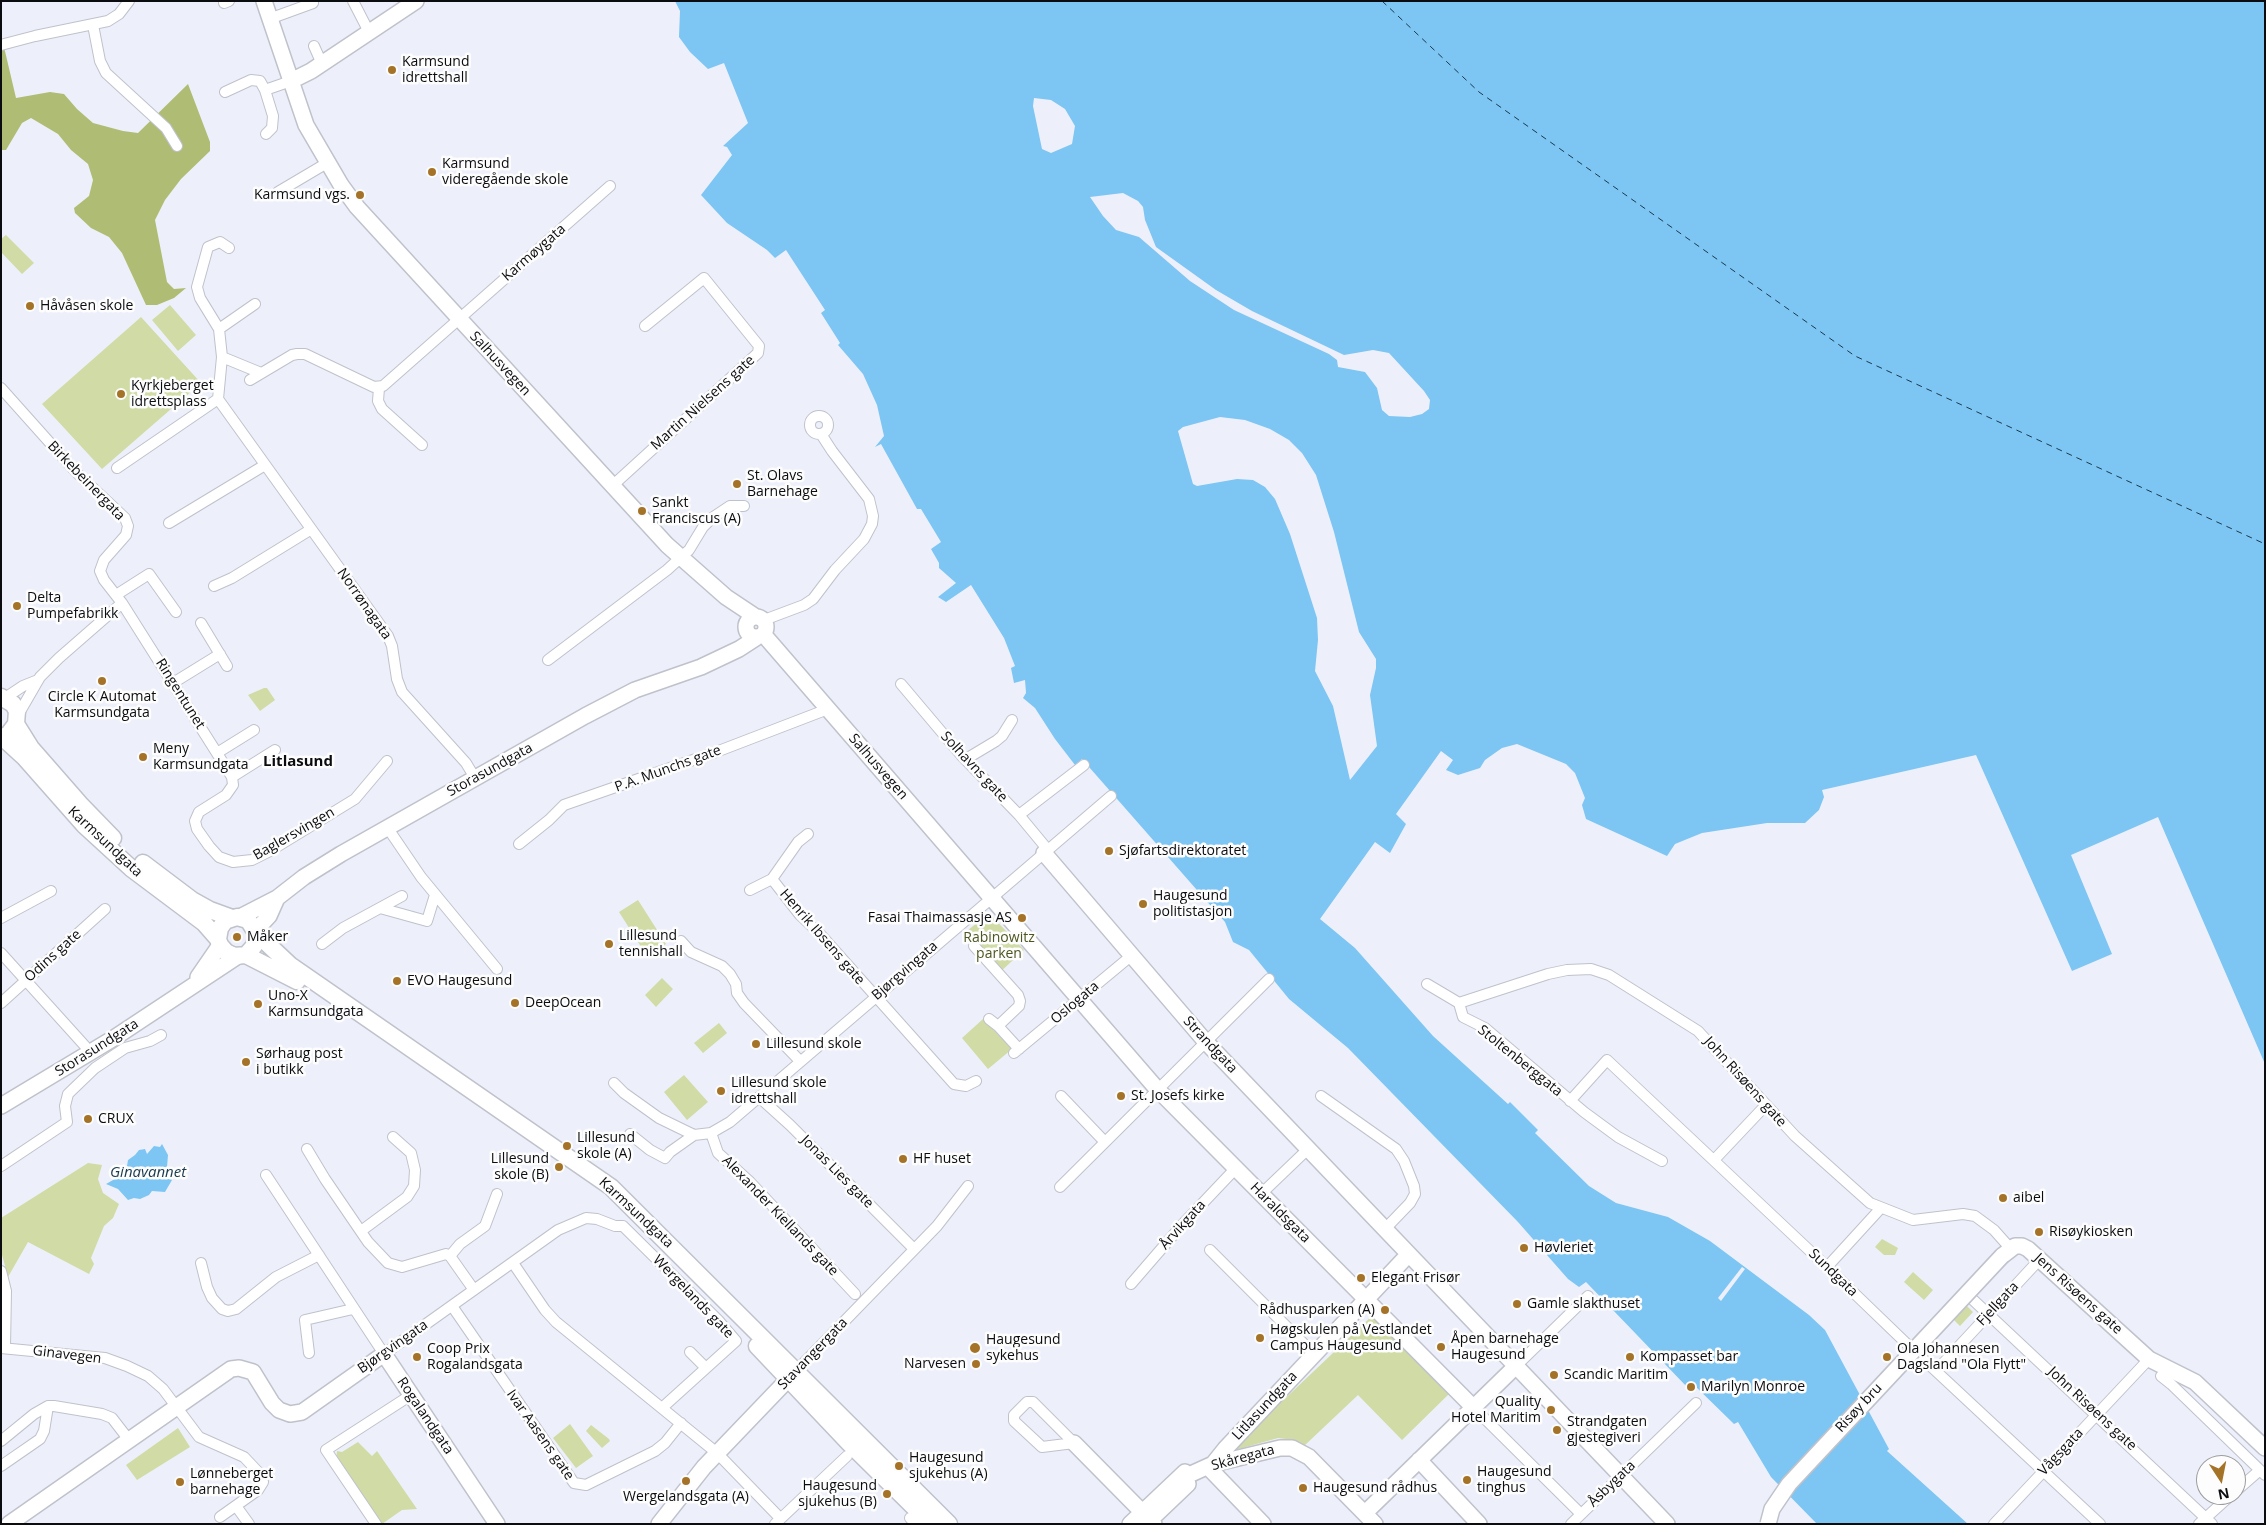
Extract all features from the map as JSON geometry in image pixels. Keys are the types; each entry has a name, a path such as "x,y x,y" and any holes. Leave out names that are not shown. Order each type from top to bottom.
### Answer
{"main road":[{"name":"Karmsundgata","path":"3,698 13,704 17,719 37,755 111,836 140,861 192,900 210,910 236,917"},
{"path":"1,736 10,732 17,719"},
{"name":"Karmsundgata","path":"1,736 24,757 84,825 105,845 132,869 204,923 219,942"},
{"path":"236,917 248,920 256,932 254,946 242,955 226,952 219,942 221,926 236,917"},
{"name":"Karmsundgata","path":"256,932 290,965 611,1187 792,1375 848,1442 931,1524"},
{"name":"Karmsundgata","path":"242,955 284,973 598,1187 658,1243 792,1375 950,1524"}],"street":[{"path":"1,46 35,36 108,21 119,14 129,1"},
{"name":"Salhusvegen","path":"264,1 306,125 327,163 357,207 611,487 681,558 726,597 755,627 828,708 992,898"},
{"path":"353,1 369,32"},
{"path":"265,90 304,76 416,1"},
{"path":"269,18 313,3"},
{"path":"93,25 100,62 106,73 166,128 177,146"},
{"path":"314,46 322,64"},
{"path":"225,92 255,80 263,84 272,110 273,123 266,134"},
{"path":"278,192 327,163"},
{"name":"Karmøygata","path":"378,388 610,186"},
{"path":"117,468 218,399 222,357 219,329 200,298 197,287 208,247 220,242 229,248"},
{"name":"Martin Nielsens gate","path":"611,487 758,353 759,346 704,278 645,326"},
{"path":"219,329 255,304"},
{"path":"250,380 292,355 304,354 378,388 378,401 382,409 422,445"},
{"path":"222,357 261,373"},
{"name":"Birkebeinergata","path":"1,388 76,472 126,522 126,535 102,564 100,571 104,580"},
{"name":"Norrønagata","path":"218,399 310,530 388,636 392,646 397,679 402,692 466,764 476,778"},
{"path":"755,627 813,599 835,570 864,539 872,524 873,516 869,500 821,434"},
{"path":"169,523 265,465"},
{"path":"548,660 638,594 681,558 689,550 703,527 712,518 730,506 744,506"},
{"path":"214,586 232,578 310,530"},
{"path":"116,595 149,574 176,612"},
{"name":"Ringentunet","path":"104,580 122,603 233,781"},
{"path":"17,719 38,680 59,658 122,603"},
{"path":"201,623 227,666"},
{"name":"Storasundgata","path":"236,917 277,898 319,867 387,827 613,701 635,690 686,674 739,650 755,627"},
{"path":"173,683 220,654"},
{"path":"3,698 23,686 38,680"},
{"name":"Solhavns gate","path":"901,684 966,759 1019,816 1046,851"},
{"name":"P.A. Munchs gate","path":"519,844 549,820 564,805 716,752 828,708"},
{"path":"966,759 1002,736 1012,720"},
{"path":"217,753 254,730"},
{"name":"Baglersvingen","path":"275,750 233,781 226,795 199,812 196,824 208,846 219,857 233,862 252,860 270,851 355,799 387,761"},
{"path":"1019,816 1084,766"},
{"name":"Bjørgvingata","path":"630,1134 650,1150 665,1158 670,1152 694,1135 711,1133 730,1122 1112,796"},
{"path":"387,827 436,895 497,969"},
{"path":"772,879 798,842 808,834"},
{"name":"Strandgata","path":"1046,851 1131,956 1205,1041 1408,1256 1667,1524"},
{"name":"Henrik Ibsens gate","path":"750,890 772,879 800,915 820,934 954,1084 966,1086 976,1081"},
{"path":"1,918 51,891"},
{"path":"380,908 427,921 436,895"},
{"path":"322,944 343,928 402,896"},
{"name":"Storasundgata","path":"256,932 269,916 277,898"},
{"name":"Haraldsgata","path":"992,898 1157,1089 1581,1514"},
{"name":"Odins gate","path":"1,1003 105,909"},
{"path":"681,941 691,952 722,966 730,974 736,984 737,993 744,1003 800,1061"},
{"name":"Storasundgata","path":"192,986 219,942"},
{"path":"974,946 1018,995 1020,1000 1019,1006 998,1026 989,1019"},
{"path":"1,953 89,1053"},
{"name":"Storasundgata","path":"1,1106 89,1053 242,955"},
{"name":"Oslogata","path":"998,1026 1016,1051 1131,956"},
{"name":"John Risøens gate","path":"1459,1003 1548,974 1567,970 1591,969 1609,975 1698,1031 1794,1136 1848,1185 1880,1209 1913,1220 1964,1214 1975,1216 1994,1230 2006,1252"},
{"path":"1060,1187 1104,1141 1269,979"},
{"name":"Stoltenberggata","path":"1428,984 1459,1003 1463,1017 1485,1028 1570,1101 1618,1136 1662,1161"},
{"path":"1,1166 67,1122 65,1106 68,1094 95,1068 125,1048 160,1036"},
{"name":"Sundgata","path":"1570,1101 1608,1060 2100,1524"},
{"path":"614,1083 624,1093 659,1118 694,1135"},
{"path":"1061,1096 1104,1141"},
{"path":"1321,1096 1396,1149 1404,1161 1414,1186 1415,1194 1410,1203 1384,1230"},
{"name":"Jonas Lies gate","path":"759,1097 797,1132 913,1248"},
{"path":"1714,1160 1765,1106"},
{"name":"Alexander Kiellands gate","path":"711,1133 718,1153 750,1182 855,1294"},
{"path":"361,1231 407,1197 414,1186 415,1170 411,1153 392,1137"},
{"path":"307,1149 361,1231 388,1264 402,1267 439,1255 450,1256 474,1290"},
{"path":"1261,1194 1308,1149"},
{"name":"Årvikgata","path":"1131,1284 1182,1225 1236,1168"},
{"name":"Rogalandgata","path":"266,1175 497,1524"},
{"name":"Stavangergata","path":"659,1524 687,1486 717,1453 913,1248 937,1226 968,1186"},
{"path":"450,1256 460,1244 485,1226 497,1194"},
{"path":"1827,1267 1880,1209"},
{"name":"Bjørgvingata","path":"9,1524 224,1373 239,1368 253,1372 279,1410 290,1414 302,1412 558,1230 569,1227 581,1219 590,1217 615,1226 623,1226"},
{"name":"Wergelands gate","path":"623,1226 718,1320 736,1341 663,1407"},
{"name":"Jens Risøens gate","path":"2006,1252 2019,1246 2025,1247 2150,1359 2196,1382 2265,1448"},
{"path":"1210,1250 1314,1354"},
{"name":"Risøy bru","path":"1768,1524 1774,1504 1789,1484 2006,1252"},
{"path":"201,1263 212,1298 222,1309 228,1311 236,1309 276,1277 319,1255"},
{"name":"Litlasundgata","path":"1130,1524 1148,1520 1207,1467 1408,1256"},
{"name":"Fjellgata","path":"1936,1370 2040,1259"},
{"path":"513,1263 545,1310 556,1322 663,1407 717,1453 778,1521 847,1456"},
{"path":"1,1271 6,1291 3,1348"},
{"path":"1370,1518 1419,1460 1588,1296"},
{"name":"John Risøens gate","path":"1970,1296 2097,1414 2205,1521"},
{"name":"Ivar Aasens gate","path":"452,1306 574,1484 586,1485 655,1451 665,1443 681,1423"},
{"path":"309,1353 305,1320 354,1309"},
{"name":"Ginavegen","path":"3,1348 105,1358 148,1376 163,1389 176,1407"},
{"path":"690,1352 706,1368"},
{"name":"Vågsgata","path":"1994,1524 2150,1359"},
{"path":"2161,1376 2262,1473 2246,1484"},
{"path":"376,1524 326,1450 411,1395"},
{"path":"1074,1443 1042,1447 1014,1421 1014,1415 1027,1402 1033,1402 1074,1443 1148,1520"},
{"name":"Åsbygata","path":"1571,1524 1696,1403"},
{"path":"1,1466 40,1439 44,1431 48,1406"},
{"path":"1,1441 34,1414 48,1406 102,1414 112,1418 129,1440"},
{"path":"176,1407 199,1437 244,1457 263,1478 262,1487 220,1518"},
{"name":"Litlasundgata","path":"1148,1520 1188,1469 1212,1453 1225,1448"},
{"name":"Skåregata","path":"1207,1467 1280,1448 1292,1448 1308,1457 1370,1518"},
{"path":"1419,1460 1479,1524"},
{"path":"1207,1467 1263,1524"},
{"name":"Litlasundgata","path":"1180,1479 1207,1467"},
{"path":"2205,1521 2221,1505"},
{"path":"236,1506 249,1524"}],"green space":[{"path":"1,46 4,47 16,98 50,92 64,94 93,123 123,131 138,133 188,84 210,142 210,151 181,179 165,200 155,220 167,282 174,289 186,288 174,298 157,305 146,305 122,253 109,237 91,228 75,213 74,208 89,196 93,180 88,164 71,150 58,134 31,118 22,123 6,150 1,150"},
{"path":"6,235 34,263 22,274 1,252 1,239"},
{"path":"170,305 196,335 178,351 152,320"},
{"name":"Kyrkjeberget idrettsplass","path":"141,317 201,383 102,469 42,404"},
{"path":"267,688 275,700 260,711 248,695"},
{"path":"638,900 666,944 647,956 619,912"},
{"name":"Rabinowitz parken","path":"989,913 1024,950 999,973 967,931"},
{"path":"662,978 673,989 656,1007 645,995"},
{"path":"983,1019 1012,1049 988,1069 962,1038"},
{"path":"719,1023 727,1033 703,1053 694,1043"},
{"path":"684,1075 708,1102 687,1120 664,1092"},
{"path":"88,1163 102,1165 98,1179 103,1193 119,1204 113,1218 104,1226 91,1258 94,1264 89,1274 28,1242 8,1277 1,1251 1,1218"},
{"path":"1882,1239 1898,1248 1895,1255 1884,1255 1875,1247"},
{"path":"1913,1272 1933,1290 1924,1300 1904,1282"},
{"path":"1962,1301 1973,1312 1960,1326 1949,1315"},
{"path":"1373,1315 1451,1392 1402,1440 1358,1395 1304,1446 1294,1440 1278,1438 1235,1450 1234,1448"},
{"path":"570,1424 593,1456 576,1468 553,1438"},
{"path":"591,1425 610,1441 602,1448 586,1431"},
{"path":"178,1428 190,1447 137,1480 126,1465"},
{"path":"358,1442 372,1456 377,1451 417,1509 402,1510 382,1524 379,1524 336,1461 337,1451 342,1452"}],"water":[{"path":"675,1 2265,1 2265,1064 2158,817 2071,855 2112,954 2072,971 1976,755 1822,790 1824,797 1819,810 1805,823 1767,823 1702,833 1675,844 1667,856 1586,819 1582,805 1585,798 1575,773 1566,764 1517,744 1502,748 1485,760 1480,768 1458,775 1446,770 1453,760 1441,751 1396,814 1406,824 1390,853 1375,842 1320,919 1355,948 1433,1036 1508,1104 1510,1102 1538,1130 1535,1133 1589,1186 1616,1203 1668,1217 1710,1241 1809,1315 1825,1330 1889,1449 1887,1451 1968,1524 1817,1524 1771,1477 1738,1422 1734,1424 1692,1383 1687,1387 1586,1282 1579,1287 1568,1279 1518,1222 1348,1048 1289,999 1249,950 1233,942 1225,922 1082,759 1075,765 1035,708 1023,698 1026,693 1025,680 1014,683 1011,668 1015,666 1004,638 971,585 946,602 938,597 956,583 939,568 939,563 931,549 941,542 921,509 917,509 881,444 875,447 884,436 877,405 863,374 838,345 840,343 821,313 825,310 786,250 775,258 767,250 727,223 701,195 732,155 727,147 723,146 748,123 724,63 708,69 690,52 679,37 680,11","holes":["1034,98 1051,100 1065,109 1075,126 1072,144 1051,153 1042,149 1033,106","1123,193 1138,201 1143,207 1145,220 1156,247 1216,290 1252,311 1344,355 1373,350 1389,353 1424,391 1430,400 1429,409 1422,414 1410,417 1389,416 1382,410 1377,388 1365,372 1338,367 1337,360 1329,354 1234,310 1190,281 1139,237 1116,230 1103,216 1090,197","1220,417 1245,420 1270,429 1289,440 1302,453 1316,475 1334,532 1359,632 1376,659 1370,695 1377,746 1350,780 1333,706 1315,671 1318,640 1317,618 1290,534 1275,499 1265,487 1253,480 1237,479 1197,486 1193,484 1178,431 1183,427"]},
{"name":"Ginavannet","path":"162,1144 168,1155 167,1167 169,1170 167,1173 172,1180 165,1192 152,1191 149,1195 140,1199 128,1200 118,1189 106,1184 129,1171 131,1168 127,1166 128,1160 139,1150 145,1149 147,1154 154,1146 160,1147"}],"pier":[{"path":"1742,1267 1745,1269 1721,1301 1718,1298"}],"ferry route":[{"path":"1382,1 1479,92 1855,356 2265,544"}],"place":[{"name":"Karmsund idrettshall","path":"392,70"},
{"name":"Karmsund videregående skole","path":"432,172"},
{"name":"Karmsund vgs.","path":"360,195"},
{"name":"Håvåsen skole","path":"30,306"},
{"name":"Kyrkjeberget idrettsplass","path":"121,394"},
{"name":"St. Olavs Barnehage","path":"737,484"},
{"name":"Sankt Franciscus (A)","path":"642,511"},
{"name":"Delta Pumpefabrikk","path":"17,606"},
{"name":"Circle K Automat Karmsundgata","path":"102,681"},
{"name":"Meny Karmsundgata","path":"143,757"},
{"name":"Sjøfartsdirektoratet","path":"1109,851"},
{"name":"Haugesund politistasjon","path":"1143,904"},
{"name":"Fasai Thaimassasje AS","path":"1022,918"},
{"name":"Måker","path":"237,937"},
{"name":"Lillesund tennishall","path":"609,944"},
{"name":"EVO Haugesund","path":"397,981"},
{"name":"DeepOcean","path":"515,1003"},
{"name":"Uno-X Karmsundgata","path":"258,1004"},
{"name":"Lillesund skole","path":"756,1044"},
{"name":"Sørhaug post i butikk","path":"246,1062"},
{"name":"Lillesund skole idrettshall","path":"721,1091"},
{"name":"St. Josefs kirke","path":"1121,1096"},
{"name":"CRUX","path":"88,1119"},
{"name":"Lillesund skole (A)","path":"567,1146"},
{"name":"HF huset","path":"903,1159"},
{"name":"Lillesund skole (B)","path":"559,1167"},
{"name":"aibel","path":"2003,1198"},
{"name":"Risøykiosken","path":"2039,1232"},
{"name":"Høvleriet","path":"1524,1248"},
{"name":"Elegant Frisør","path":"1361,1278"},
{"name":"Gamle slakthuset","path":"1517,1304"},
{"name":"Rådhusparken (A)","path":"1385,1310"},
{"name":"Høgskulen på Vestlandet Campus Haugesund","path":"1260,1338"},
{"name":"Åpen barnehage Haugesund","path":"1441,1347"},
{"name":"Haugesund sykehus","path":"975,1348"},
{"name":"Coop Prix Rogalandsgata","path":"417,1357"},
{"name":"Kompasset bar","path":"1630,1357"},
{"name":"Ola Johannesen Dagsland \"Ola Flytt\"","path":"1887,1357"},
{"name":"Narvesen","path":"976,1364"},
{"name":"Scandic Maritim","path":"1554,1375"},
{"name":"Marilyn Monroe","path":"1691,1387"},
{"name":"Quality Hotel Maritim","path":"1551,1410"},
{"name":"Strandgaten gjestegiveri","path":"1557,1430"},
{"name":"Haugesund sjukehus (A)","path":"899,1466"},
{"name":"Haugesund tinghus","path":"1467,1480"},
{"name":"Wergelandsgata (A)","path":"686,1481"},
{"name":"Lønneberget barnehage","path":"180,1482"},
{"name":"Haugesund rådhus","path":"1303,1488"},
{"name":"Haugesund sjukehus (B)","path":"887,1494"}],"district":[{"name":"Litlasund","path":"298,762"}]}
